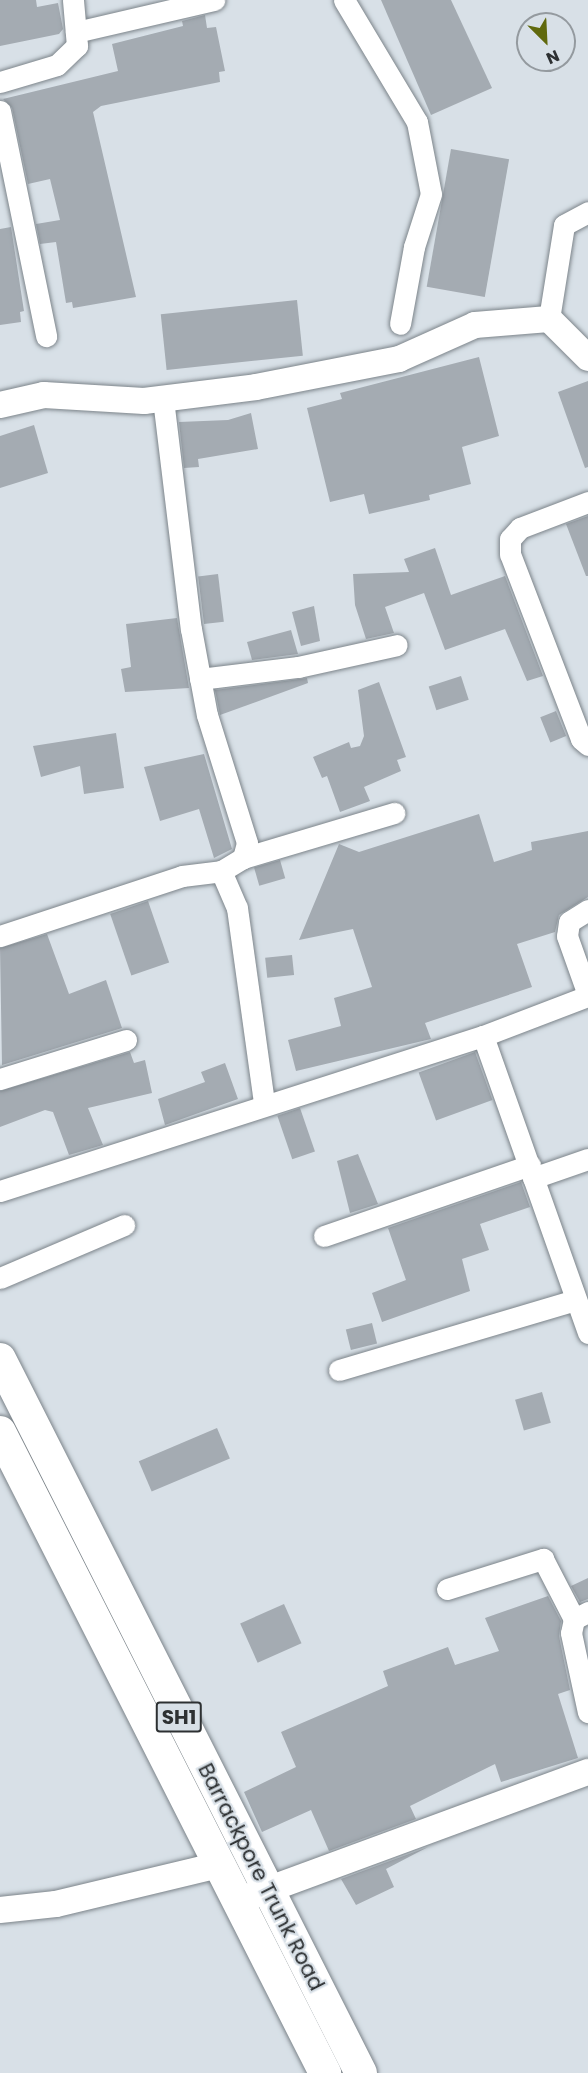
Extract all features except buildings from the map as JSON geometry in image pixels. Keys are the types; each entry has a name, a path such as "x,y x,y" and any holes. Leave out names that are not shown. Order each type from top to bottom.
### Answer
{"main road":[{"name":"Barrackpore Trunk Road","path":"0,1359 361,2073"},
{"name":"Barrackpore Trunk Road","path":"0,1432 325,2073"}],"street":[{"path":"0,82 57,65 77,46 73,0"},
{"path":"76,32 214,0"},
{"path":"344,0 417,122 431,194 414,248 399,324"},
{"path":"0,111 46,336"},
{"path":"549,319 564,225 588,212"},
{"path":"0,405 44,395 163,399 399,359 475,325 549,319 588,358"},
{"path":"163,399 177,542 201,679 247,843 243,858"},
{"path":"588,502 520,528 510,539 510,554 581,739 588,745"},
{"path":"201,679 298,667 397,645"},
{"path":"0,936 182,876 221,871 243,858 394,813"},
{"path":"221,871 237,908 264,1103"},
{"path":"0,1191 264,1103 339,1084 483,1036 588,996 567,936 569,922 588,910"},
{"path":"483,1036 588,1333"},
{"path":"0,1079 126,1040"},
{"path":"324,1236 531,1172 588,1159"},
{"path":"0,1278 124,1225"},
{"path":"339,1370 576,1300"},
{"path":"447,1589 543,1559 581,1615 571,1633 588,1712"},
{"path":"237,1901 361,1852 588,1773"},
{"path":"0,1910 89,1897 219,1865"}]}
